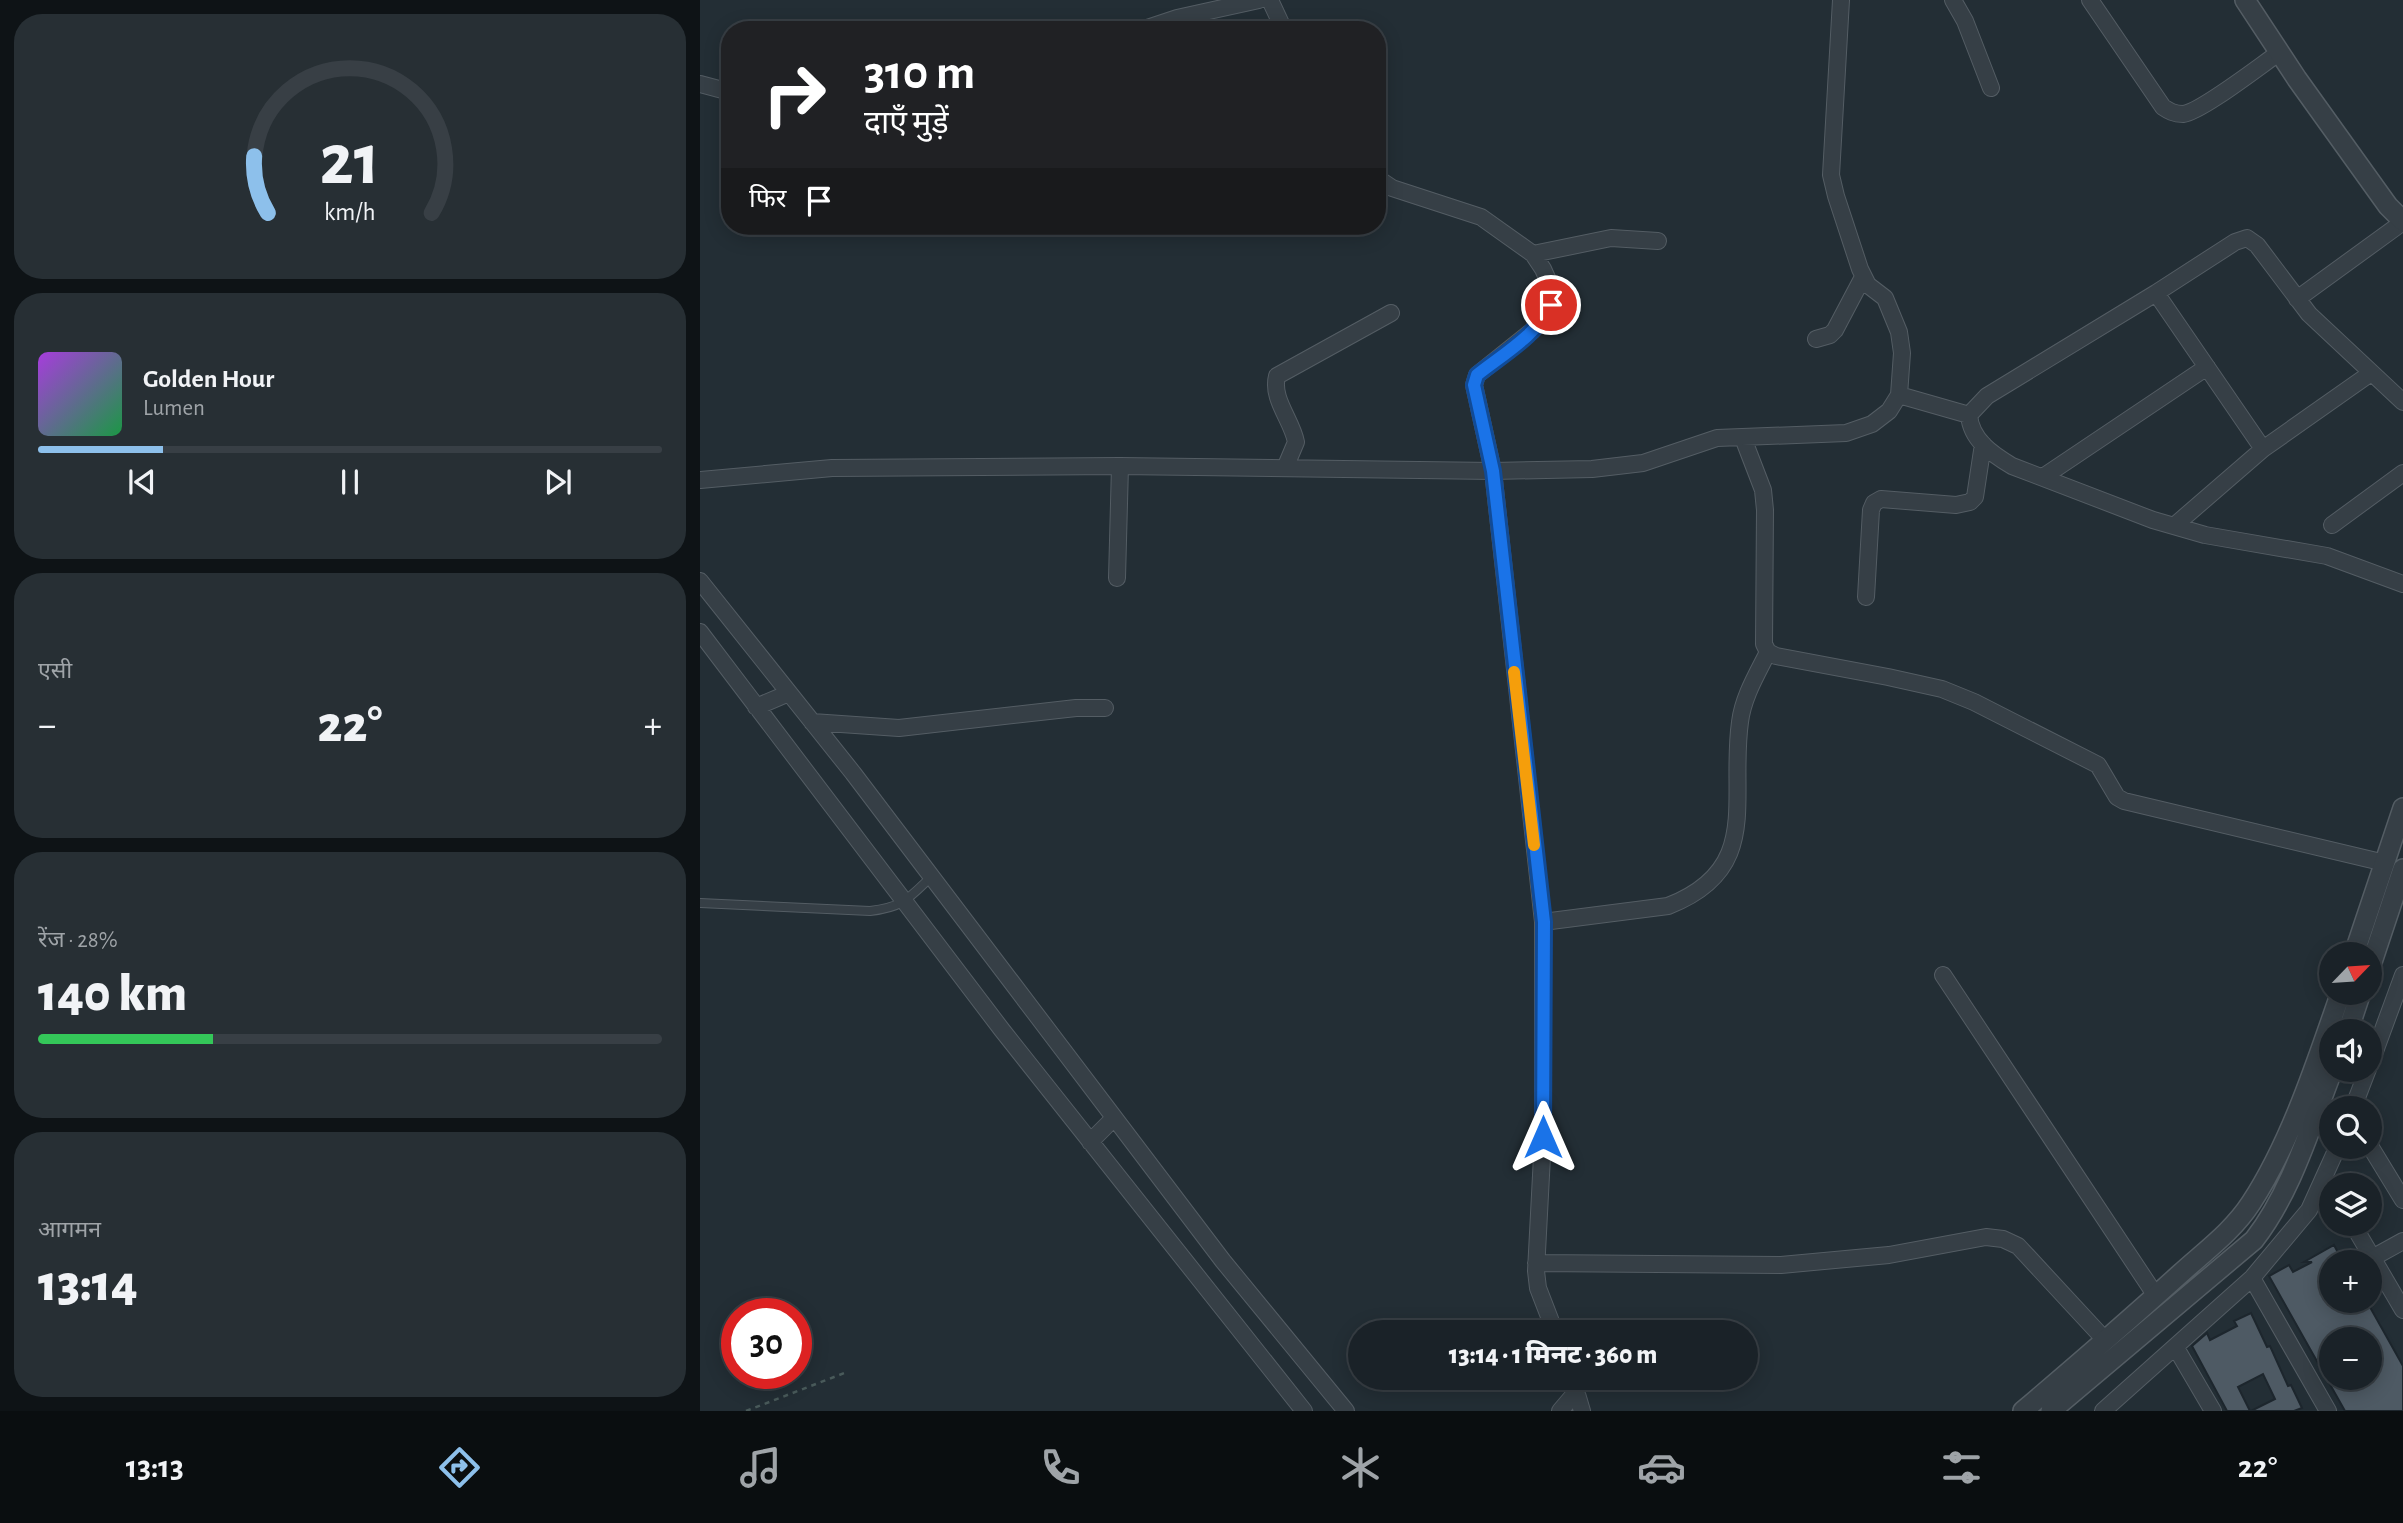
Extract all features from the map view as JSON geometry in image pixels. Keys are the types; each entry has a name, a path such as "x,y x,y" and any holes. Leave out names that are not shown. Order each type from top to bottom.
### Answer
{"street":[{"path":"1168,21 1259,0"},
{"path":"1270,0 1279,21"},
{"path":"700,480 832,468 1120,466 1493,471 1620,467 1643,463 1717,439 1846,433 1872,425 1889,411 1899,394 1902,353 1899,332 1885,298 1868,285 1863,276 1831,175 1841,0"},
{"path":"1953,0 1965,21 1991,88"},
{"path":"2090,0 2162,107 2173,113 2186,114 2280,52"},
{"path":"2245,0 2388,206 2403,222 2297,299"},
{"path":"700,84 721,90"},
{"path":"1386,184 1481,217 1533,254 1551,287 1551,305 1545,316 1532,331 1475,379 1475,399 1493,471 1544,922 1543,1137 1536,1264 1538,1288 1550,1320"},
{"path":"1533,254 1611,238 1658,241"},
{"path":"2403,402 2297,299 2256,244 2247,238 2235,242 1987,396 1969,415 1972,432 1997,457 2012,466 2153,520 2205,535 2327,556 2403,584"},
{"path":"1816,339 1830,335 1835,330 1863,276"},
{"path":"2156,293 2263,449"},
{"path":"1285,468 1296,442 1277,396 1277,376 1391,313"},
{"path":"2043,477 2207,367"},
{"path":"2174,526 2263,449 2371,373"},
{"path":"1899,394 1969,415"},
{"path":"1743,438 1763,490 1764,644 1768,652 1776,656 1928,686 1974,702 2098,765 2117,797 2124,801 2394,866"},
{"path":"1866,597 1871,510 1874,503 1881,499 1955,505 1970,502 1975,497 1983,444"},
{"path":"1117,578 1120,466"},
{"path":"2332,525 2403,473"},
{"path":"700,581 812,722 1223,1261 1346,1411"},
{"path":"700,632 1090,1142 1304,1411"},
{"path":"1544,922 1668,906 1703,889 1724,867 1734,835 1738,804 1739,737 1743,704 1768,652"},
{"path":"756,707 789,693"},
{"path":"812,722 899,727 1076,708 1105,708"},
{"path":"2376,942 2394,866 2403,808"},
{"path":"2359,942 2394,866"},
{"path":"1943,975 2155,1296"},
{"path":"2382,1038 2400,999 2403,975"},
{"path":"2023,1411 2106,1341 2230,1229 2250,1206 2267,1178 2312,1077 2337,1005"},
{"path":"2051,1411 2254,1240 2271,1218 2282,1197 2328,1082"},
{"path":"1090,1142 1114,1118"},
{"path":"2378,1159 2403,1200"},
{"path":"2103,1411 2252,1278 2319,1197"},
{"path":"1536,1264 1782,1265 1889,1255 1986,1237 2003,1238 2018,1246 2106,1341"},
{"path":"2382,1253 2403,1241"},
{"path":"2382,1272 2403,1310"},
{"path":"2252,1278 2328,1411"},
{"path":"2176,1348 2213,1411"},
{"path":"1560,1411 1572,1390"},
{"path":"1577,1390 1582,1411"}],"lane":[{"path":"700,903 870,911 889,909 905,902 931,877"}],"path":[{"path":"746,1411 847,1372"}],"building":[{"path":"2319,1254 2319,1313 2373,1313 2381,1327 2319,1327 2319,1365 2269,1276 2289,1265 2293,1272 2312,1262 2304,1262"},
{"path":"2251,1313 2302,1408 2294,1411 2251,1411 2275,1399 2263,1374 2238,1387 2250,1411 2227,1411 2192,1346 2207,1333 2210,1340 2237,1326 2234,1321"},
{"path":"2382,1329 2403,1366 2403,1411 2345,1411 2333,1390 2382,1390"}],"slow traffic":[{"path":"1514,672 1534,845"}],"route":[{"path":"1543,1137 1544,922 1493,471 1474,385 1477,375 1532,331 1551,305"}]}
